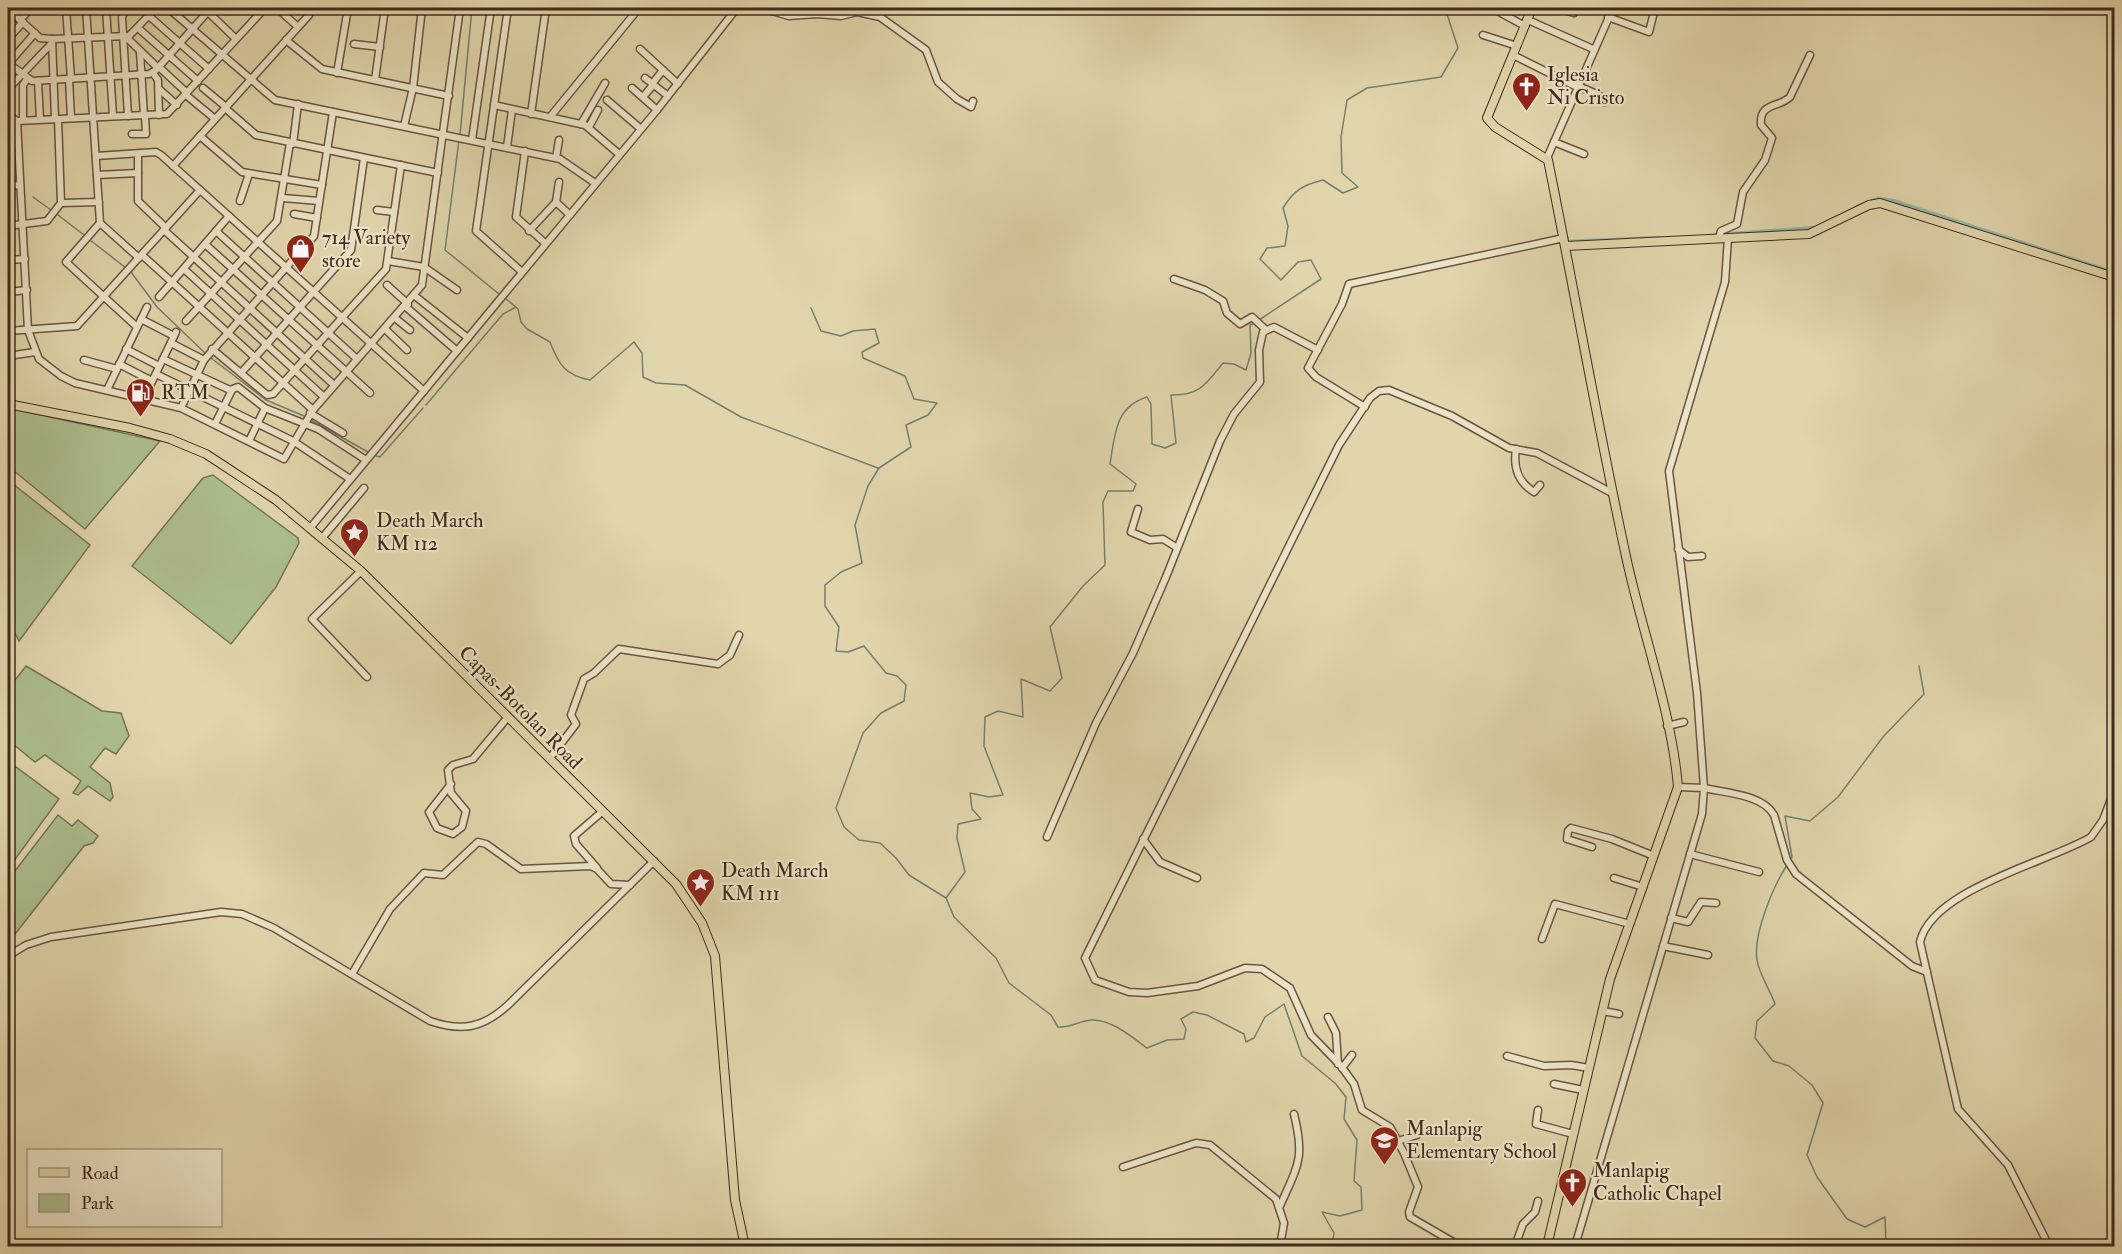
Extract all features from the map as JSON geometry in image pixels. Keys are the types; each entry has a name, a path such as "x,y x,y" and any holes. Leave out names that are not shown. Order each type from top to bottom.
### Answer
{"main road":[{"path":"1532,8 1487,118 1495,127 1547,158 1612,493 1640,620 1667,726 1678,787 1610,979 1547,1246"},
{"path":"1565,242 1809,234 1869,205 1880,203 2115,277"},
{"name":"Capas-Botolan Road","path":"8,404 130,428 191,447 225,465 311,527 361,571 654,861 693,908 715,956 735,1200 745,1246"}],"street":[{"path":"8,39 31,8"},
{"path":"66,8 71,118"},
{"path":"86,8 100,223 66,262 137,327"},
{"path":"106,8 112,116"},
{"path":"126,8 122,17 128,116"},
{"path":"8,10 40,38 52,41 131,35 156,8"},
{"path":"168,8 275,100 459,136 556,158 570,163 595,183"},
{"path":"249,8 258,15"},
{"path":"8,116 20,121 145,116 170,112 265,8"},
{"path":"277,8 298,27"},
{"path":"173,166 309,15 310,8"},
{"path":"337,73 348,8"},
{"path":"375,80 385,8"},
{"path":"404,126 413,88 422,8"},
{"path":"27,80 23,85 20,121 20,184 28,330 35,352 48,368 75,383 182,408 284,459 312,411 407,306 423,285 460,8"},
{"path":"472,140 491,8"},
{"path":"508,8 476,231 522,272"},
{"path":"531,114 546,8"},
{"path":"311,527 657,110 737,8"},
{"path":"762,8 789,16 817,14 841,16 857,12 880,17 926,50 938,82 957,99 971,107 973,101"},
{"path":"1492,8 1593,49"},
{"path":"1557,8 1574,13 1576,8"},
{"path":"1547,158 1613,8"},
{"path":"1608,17 1649,32 1655,8"},
{"path":"35,33 8,64 27,80 38,81 141,75 156,69 209,9 236,39"},
{"path":"550,117 635,13"},
{"path":"149,16 209,69"},
{"path":"138,28 198,81"},
{"path":"1483,35 1517,46"},
{"path":"124,36 156,69 215,119"},
{"path":"286,40 316,66 337,73 449,96"},
{"path":"8,89 52,41"},
{"path":"8,226 47,221 61,204 52,41"},
{"path":"354,44 380,47"},
{"path":"640,49 678,84"},
{"path":"132,134 147,132 140,52"},
{"path":"1719,238 1721,231 1737,224 1743,192 1754,179 1768,153 1772,138 1761,125 1762,113 1769,105 1790,97 1810,55"},
{"path":"1513,56 1599,95 1604,102"},
{"path":"156,69 159,115"},
{"path":"643,97 663,70"},
{"path":"645,78 668,96"},
{"path":"38,81 40,119"},
{"path":"581,124 605,83"},
{"path":"203,88 254,134 438,173"},
{"path":"632,88 657,110"},
{"path":"159,89 177,105"},
{"path":"607,100 640,129"},
{"path":"186,321 277,221 283,198 298,104"},
{"path":"494,105 589,127 619,154"},
{"path":"507,147 512,110"},
{"path":"589,127 598,110"},
{"path":"182,408 204,360 314,236 333,112"},
{"path":"200,136 237,169 249,174 322,185"},
{"path":"556,158 559,140"},
{"path":"1554,142 1584,154"},
{"path":"525,151 516,217 545,243"},
{"path":"96,156 159,153 424,391"},
{"path":"138,154 139,203 194,257 334,385"},
{"path":"241,373 351,250 364,158"},
{"path":"213,349 267,395 273,394 386,269 401,165"},
{"path":"97,175 138,173"},
{"path":"240,201 249,174"},
{"path":"529,231 556,202 559,182"},
{"path":"8,186 20,184"},
{"path":"8,331 77,326 200,190"},
{"path":"283,198 319,201"},
{"path":"61,204 99,202"},
{"path":"556,202 570,215"},
{"path":"377,210 394,212"},
{"path":"294,214 317,218"},
{"path":"159,297 229,216"},
{"path":"100,223 172,282 312,411 343,433"},
{"path":"216,231 357,360"},
{"path":"1575,1246 1701,814 1704,788 1697,693 1669,465 1722,295 1727,273 1728,238"},
{"path":"1365,407 1310,371 1309,366 1350,283 1565,242"},
{"path":"205,244 370,393"},
{"path":"8,260 25,259"},
{"path":"388,261 424,267 457,290"},
{"path":"184,269 324,397"},
{"path":"1174,279 1205,290 1223,302 1227,313 1240,324 1251,318 1318,350"},
{"path":"387,285 457,351"},
{"path":"8,292 27,290"},
{"path":"415,296 468,338"},
{"path":"107,390 147,306"},
{"path":"395,318 410,330"},
{"path":"141,319 175,334 144,398"},
{"path":"1047,837 1092,733 1133,653 1224,433 1234,414 1260,382 1260,324"},
{"path":"385,329 407,350"},
{"path":"171,343 204,360"},
{"path":"126,350 159,366"},
{"path":"8,356 35,352"},
{"path":"163,358 232,390"},
{"path":"84,360 118,367 152,381"},
{"path":"156,374 224,405 293,441 350,479"},
{"path":"215,424 232,390 238,387 265,408 304,422 366,460"},
{"path":"1404,1222 1409,1215 1418,1187 1398,1140 1387,1124 1363,1112 1354,1084 1311,1035 1290,988 1257,968 1245,968 1198,986 1148,993 1120,989 1095,980 1085,958 1339,444 1376,393 1384,389 1393,391 1448,414 1497,442 1537,453 1612,493"},
{"path":"249,441 265,408"},
{"path":"1516,449 1515,464 1519,479 1534,492 1540,485"},
{"path":"323,537 363,488"},
{"path":"1138,509 1131,532 1150,540 1163,539 1176,547"},
{"path":"1678,549 1688,557 1702,556"},
{"path":"361,571 312,619 367,677"},
{"path":"550,758 576,724 571,715 584,679 594,674 619,649 718,664 730,655 739,635"},
{"path":"451,784 429,812 437,828 453,834 462,827 466,811 452,796 450,768 473,759 508,717"},
{"path":"1667,726 1684,722"},
{"path":"1678,787 1704,788 1744,796 1769,809 1774,815 1790,866 1796,874 1912,966 1927,972"},
{"path":"2049,1246 2008,1165 1958,1110 1920,942 1924,930 1930,923 1976,887 2091,837 2103,820 2115,791"},
{"path":"603,811 574,836 576,844 611,884 630,885"},
{"path":"1592,847 1566,838 1570,829 1612,839 1654,856"},
{"path":"1143,839 1160,862 1197,878"},
{"path":"352,974 390,909 403,893 424,873 443,875 478,842 486,844 521,868 583,866 597,869"},
{"path":"1690,854 1759,872"},
{"path":"8,956 26,945 51,937 232,912 274,928 430,1022 450,1028 481,1024 508,1005 654,861"},
{"path":"1614,878 1643,887"},
{"path":"1671,918 1688,922 1701,902 1716,903"},
{"path":"1542,939 1555,904 1630,924"},
{"path":"1663,946 1708,955"},
{"path":"1603,1011 1619,1014"},
{"path":"1328,1017 1336,1033 1340,1066"},
{"path":"1340,1066 1352,1055"},
{"path":"1507,1056 1544,1066 1571,1065 1589,1068"},
{"path":"1554,1084 1583,1090"},
{"path":"1538,1110 1536,1124 1573,1134"},
{"path":"1280,1206 1298,1167 1301,1150 1294,1114"},
{"path":"1398,1140 1417,1135"},
{"path":"1123,1167 1204,1142 1270,1193 1280,1206 1284,1223 1280,1246"},
{"path":"1515,1246 1523,1224 1535,1212 1538,1201"},
{"path":"1409,1215 1460,1246"}],"green space":[{"path":"9,408 160,441 85,529 8,466"},
{"path":"213,475 298,538 299,543 276,587 231,644 132,566 203,478"},
{"path":"8,480 90,545 19,641 8,619"},
{"path":"26,666 102,711 121,713 129,736 116,754 105,748 90,767 110,783 113,797 110,801 88,786 78,795 73,793 81,781 45,755 35,762 8,740 8,689"},
{"path":"8,761 59,799 8,869"},
{"path":"58,815 72,826 78,820 98,836 93,843 84,846 8,943 8,880"}],"waterway":[{"path":"460,135 472,8"},
{"path":"1259,320 1321,279 1311,260 1298,262 1281,280 1260,259 1267,248 1285,246 1288,226 1283,208 1287,202 1300,189 1323,180 1343,193 1358,187 1342,173 1341,137 1347,100 1367,88 1441,77 1458,48 1445,8"},
{"path":"459,140 445,250 499,294"},
{"path":"33,197 51,210"},
{"path":"1857,207 1878,199 1893,201 2114,273"},
{"path":"58,215 84,235"},
{"path":"1718,235 1815,228"},
{"path":"1568,242 1659,238"},
{"path":"90,240 126,268"},
{"path":"131,272 157,307 205,353"},
{"path":"505,298 518,309 521,322 527,329 550,342 560,363 574,375 590,380 634,342 642,353 643,377 656,383 685,385 741,417 878,468"},
{"path":"426,405 503,314 516,307"},
{"path":"811,308 821,331 841,336 853,331 875,329 879,343 862,352 863,358 905,376 914,399 937,403 928,415 906,425 911,447 879,468 868,486 855,525 862,563 841,572 825,585 825,606 839,627 836,651 848,652 864,646 886,673 897,676 906,685 904,701 881,713 863,733 836,808 844,827 859,840 880,843 909,875 946,898"},
{"path":"1255,323 1250,325 1251,353 1246,370 1234,364 1223,363 1196,391 1171,395 1176,443 1165,448 1152,444 1151,404 1147,397 1128,407 1118,423 1110,464 1136,484 1133,491 1108,491 1103,502 1105,565 1083,586 1050,627 1062,678 1050,691 1021,679 1023,717 998,711 985,717 984,746 1003,795 989,797 970,793 972,809 981,819 958,824 957,838 965,872 946,898 954,917 996,958 1009,983 1051,1015 1058,1027 1099,1020 1121,1030 1147,1048 1167,1040 1184,1039 1186,1029 1181,1019 1193,1012 1207,1015 1244,1034 1246,1042 1254,1038 1265,1017 1284,1004 1302,1056 1335,1083 1346,1097 1344,1119 1357,1140 1354,1181 1361,1187 1362,1210 1340,1216 1322,1212 1334,1233 1332,1246"},
{"path":"211,358 266,400 304,416"},
{"path":"376,456 380,457 423,408"},
{"path":"309,419 368,452"},
{"path":"1789,861 1792,857 1785,816 1810,821 1838,797 1883,737 1924,694 1919,666"},
{"path":"1787,865 1770,898 1758,937 1758,965 1775,1004 1757,1021 1755,1038 1773,1061 1789,1066 1812,1085 1823,1103 1807,1155 1817,1177 1847,1219 1865,1227 1885,1217 1886,1246"}],"place":[{"name":"Iglesia Ni Cristo","path":"1526,112"},
{"name":"714 Variety store","path":"301,274"},
{"name":"RTM","path":"140,418"},
{"name":"Death March KM 112","path":"355,558"},
{"name":"Death March KM 111","path":"700,908"},
{"name":"Manlapig Elementary School","path":"1385,1166"},
{"name":"Manlapig Catholic Chapel","path":"1572,1208"}]}
